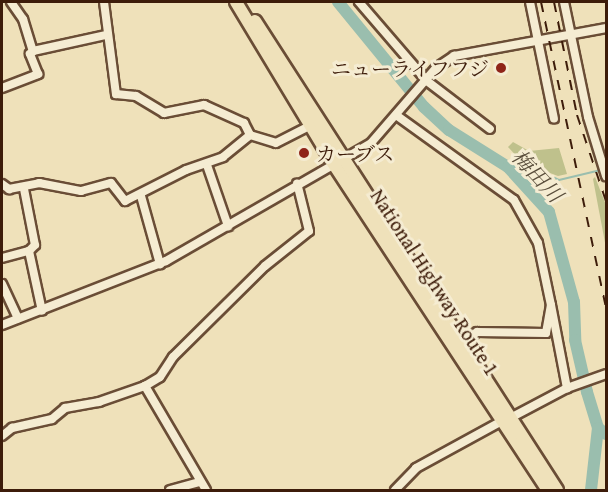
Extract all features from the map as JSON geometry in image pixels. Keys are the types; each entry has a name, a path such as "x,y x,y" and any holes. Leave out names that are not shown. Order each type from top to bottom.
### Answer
{"highway":[{"name":"National Highway Route 1","path":"236,2 310,126 337,161 463,343 548,490"},
{"name":"National Highway Route 1","path":"245,2 337,161 507,419 557,490"}],"street":[{"path":"2,88 38,74 30,54 33,51 23,19 10,2"},
{"path":"104,2 106,36 113,82 120,96 136,96 164,113 204,105 244,123 250,135 276,143 310,126"},
{"path":"359,2 425,82 490,129"},
{"path":"530,2 540,39 554,119"},
{"path":"564,2 605,172"},
{"path":"2,325 160,264 228,226 297,183 371,143 425,82 454,56 606,28"},
{"path":"33,51 106,36"},
{"path":"398,112 514,200 538,243 568,388"},
{"path":"2,184 9,189 24,189 39,183 81,191 111,183 125,201 141,196 186,170 207,165 250,135"},
{"path":"207,165 228,226"},
{"path":"2,436 12,428 52,419 65,408 99,402 145,386 160,377 173,357 265,266 309,231 297,183"},
{"path":"2,258 29,251 35,245 24,189"},
{"path":"141,196 160,264"},
{"path":"29,251 42,311"},
{"path":"2,284 18,319"},
{"path":"463,343 477,332 546,333 551,305"},
{"path":"395,490 416,468 568,388 606,374"},
{"path":"145,386 206,490"},
{"path":"170,490 201,482"}],"green space":[{"path":"513,142 529,151 559,148 567,174 558,176 523,163 508,147"},
{"path":"595,177 606,205 606,248 593,179"}],"waterway":[{"name":"梅田川","path":"338,2 424,107 449,130 508,167 549,212 574,302 575,340 587,392 598,428 606,434"},
{"path":"508,167 529,166 559,180 601,170"},
{"path":"591,490 598,428"}],"railway":[{"path":"541,2 606,308"},
{"path":"554,2 577,115 606,201"}],"place":[{"name":"ニューライフフジ","path":"501,68"},
{"name":"カーブス","path":"304,153"}]}
